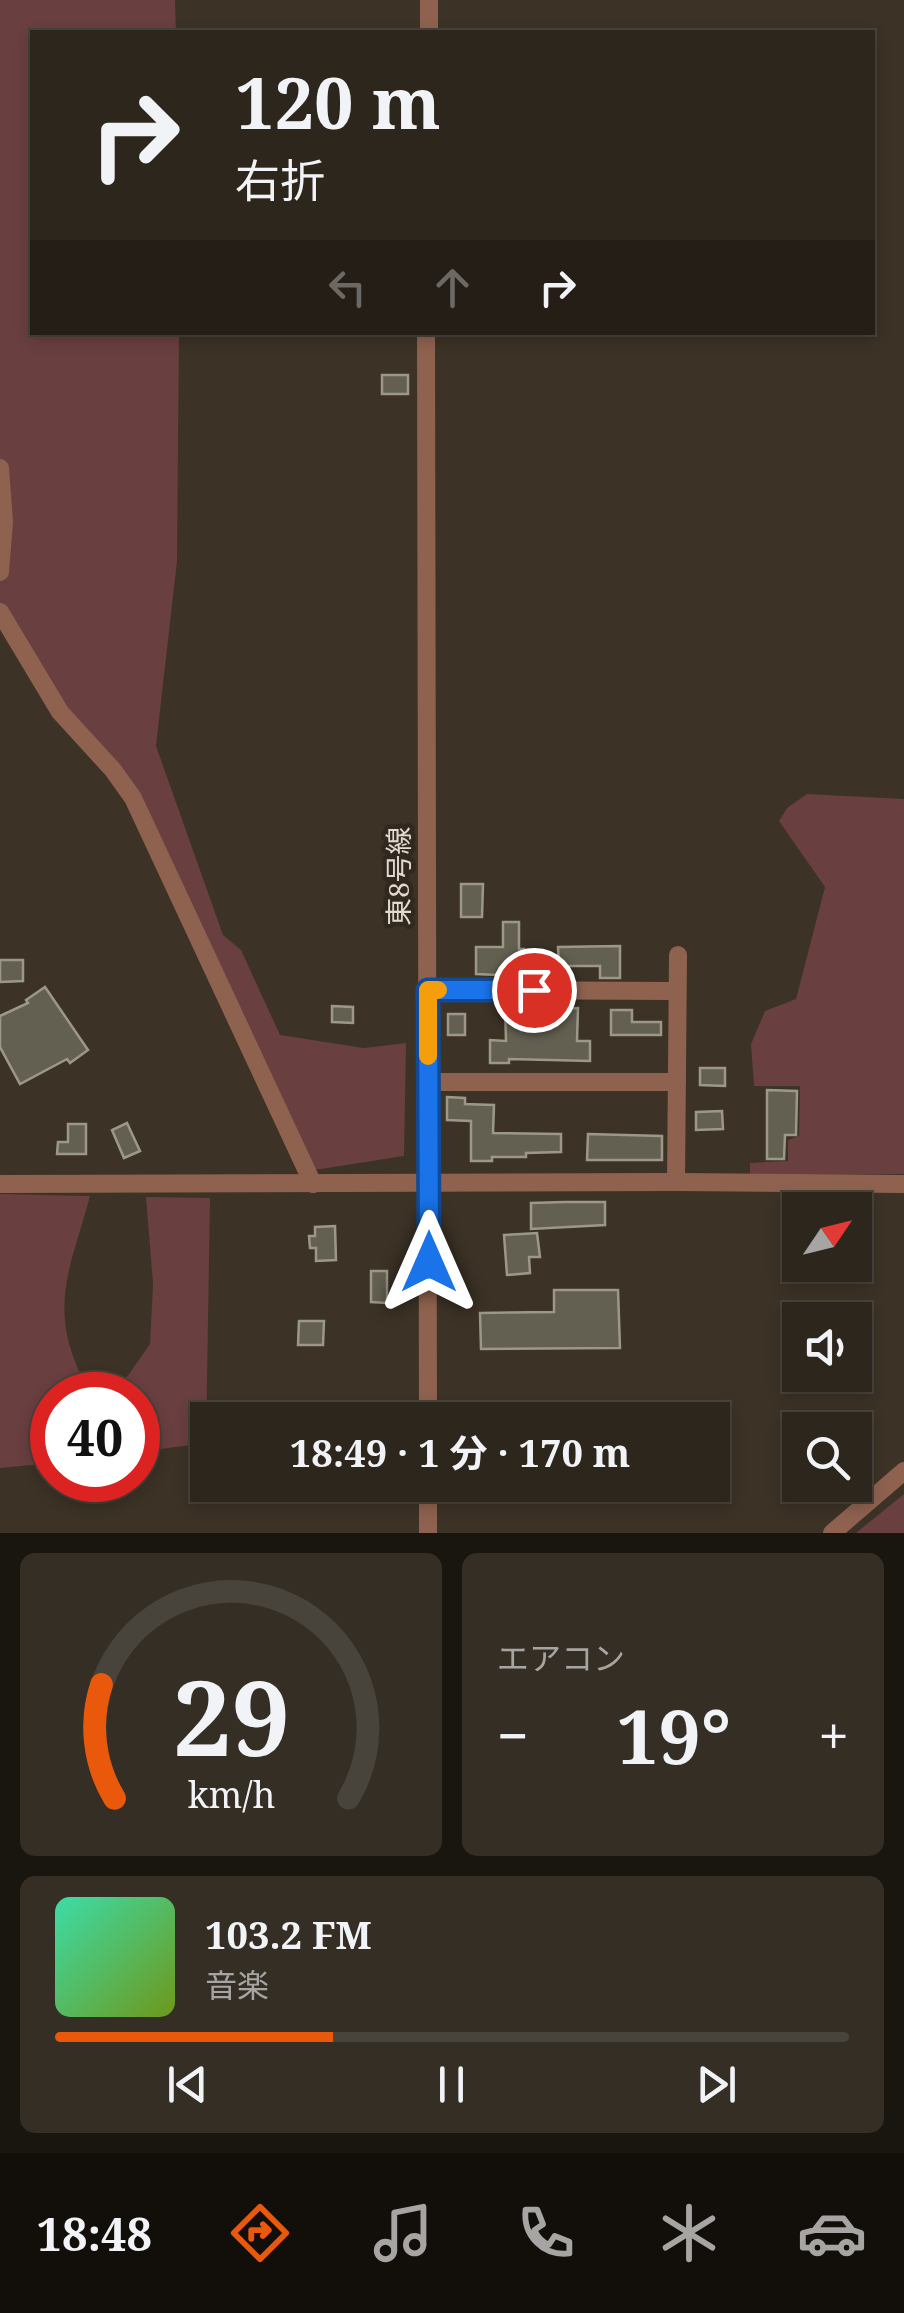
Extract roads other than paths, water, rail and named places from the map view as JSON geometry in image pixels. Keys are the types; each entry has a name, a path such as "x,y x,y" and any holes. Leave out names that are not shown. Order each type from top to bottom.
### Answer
{"street":[{"path":"429,0 429,30"},
{"name":"東8号線","path":"426,335 428,1402"},
{"path":"0,468 4,522 0,572"},
{"path":"0,612 60,712 133,798 314,1184"},
{"path":"676,1182 678,955"},
{"path":"428,990 676,991"},
{"path":"428,1082 677,1082"},
{"path":"0,1184 904,1184"},
{"path":"832,1533 904,1470"},
{"path":"428,1502 428,1533"}]}
